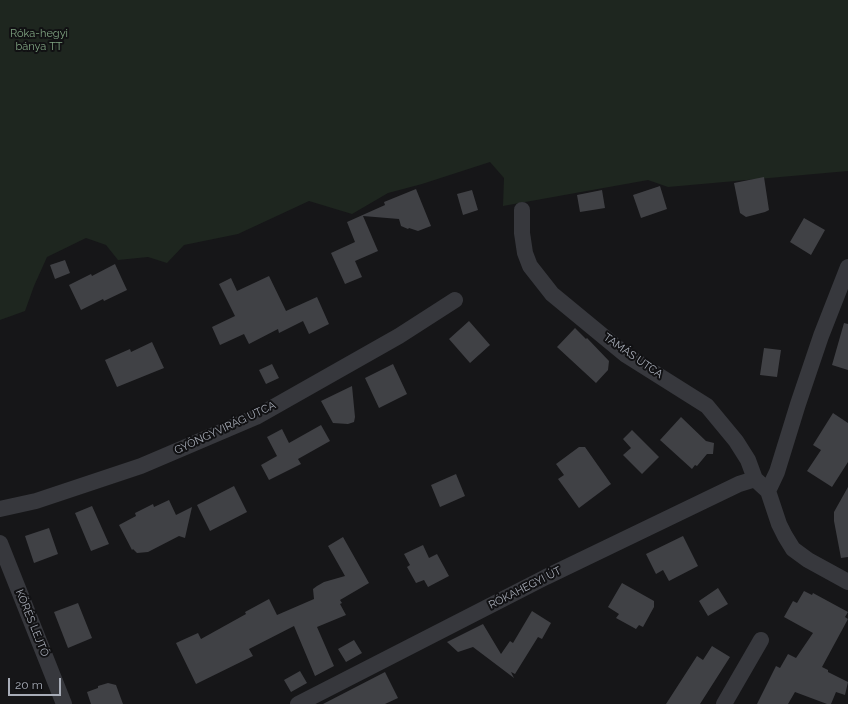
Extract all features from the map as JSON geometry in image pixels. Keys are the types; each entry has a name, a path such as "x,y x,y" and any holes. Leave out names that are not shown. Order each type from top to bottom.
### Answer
{"street":[{"name":"TAMÁS UTCA","path":"522,210 522,233 525,253 530,266 552,294 626,355 707,406 736,441 748,460 754,479 768,492 779,524 793,549 808,560 848,582"},
{"path":"768,492 777,472 819,342 848,267"},
{"name":"GYÖNGYVIRÁG UTCA","path":"0,509 36,501 141,466 256,417 399,336 455,300"},
{"name":"RÓKAHEGYI ÚT","path":"298,704 546,576 739,484 754,479"},
{"name":"KŐRÉS LEJTŐ","path":"0,543 64,704"},
{"path":"724,704 761,640"}],"green space":[{"name":"Róka-hegyi bánya TT","path":"0,0 848,0 848,171 668,187 648,180 503,206 504,178 490,162 422,184 388,193 352,214 309,201 238,234 184,245 167,263 148,257 118,260 106,245 86,238 47,257 25,311 0,320"}],"building":[{"path":"764,177 769,210 746,217 740,213 734,183"},
{"path":"660,186 667,209 641,218 633,195"},
{"path":"416,189 431,226 418,231 401,226 399,219 363,216 378,251 355,261 362,277 345,284 331,253 355,242 347,222 385,205 384,202"},
{"path":"472,190 478,210 463,215 457,194"},
{"path":"602,190 605,208 580,212 577,195"},
{"path":"804,218 825,230 811,255 790,242"},
{"path":"65,260 70,273 55,279 50,265"},
{"path":"115,264 127,290 104,301 103,299 81,310 69,285 91,274 92,276"},
{"path":"269,276 286,311 317,297 329,324 309,334 303,321 279,333 278,329 249,344 244,334 220,345 212,327 235,316 219,284 231,278 237,291"},
{"path":"469,321 490,345 470,363 449,339"},
{"path":"844,323 848,324 848,370 832,365"},
{"path":"575,328 609,361 608,370 596,383 557,347"},
{"path":"152,342 164,368 117,387 105,360 130,349 131,352"},
{"path":"764,348 781,350 777,377 760,375"},
{"path":"272,364 279,378 266,384 259,370"},
{"path":"393,364 407,394 379,408 365,378"},
{"path":"352,386 355,417 354,422 348,424 333,423 321,401"},
{"path":"833,413 848,423 848,462 832,487 807,471 821,450 813,445"},
{"path":"681,417 706,441 714,443 713,454 707,454 697,466 695,465 692,469 660,440"},
{"path":"321,425 330,441 298,459 301,464 269,480 261,465 277,456 267,437 282,429 289,443"},
{"path":"632,430 659,457 642,474 623,455 631,448 623,439"},
{"path":"579,447 585,447 611,484 579,508 558,479 564,475 556,464"},
{"path":"456,474 465,496 440,507 431,485"},
{"path":"234,486 247,512 210,531 197,505"},
{"path":"848,487 848,557 841,558 834,521 834,512"},
{"path":"169,500 176,515 192,507 185,538 179,536 148,552 137,553 133,549 132,550 119,525 136,516 135,513 153,504 154,507"},
{"path":"92,506 109,544 91,551 75,513"},
{"path":"49,528 58,554 34,563 25,536"},
{"path":"683,536 698,566 669,581 663,570 656,574 646,554"},
{"path":"343,537 369,583 340,600 342,603 340,604 346,615 317,627 334,666 315,676 294,626 249,649 253,656 196,684 176,643 198,633 201,639 246,614 245,612 269,599 277,615 314,599 313,589 317,586 324,582 345,576 328,546"},
{"path":"423,545 429,558 437,554 449,576 428,587 424,580 416,583 407,567 410,565 404,554"},
{"path":"622,583 654,601 654,607 643,627 639,625 636,629 616,618 619,614 608,607"},
{"path":"718,588 728,604 708,616 699,601"},
{"path":"804,591 812,595 813,593 848,612 845,617 848,619 822,667 828,670 828,672 848,682 845,695 836,692 831,704 827,704 795,692 788,704 757,704 776,666 780,668 788,654 796,658 813,633 784,617 793,601 797,603"},
{"path":"78,603 92,638 68,648 54,612"},
{"path":"532,611 551,623 542,639 538,637 515,674 511,672 514,678 473,647 458,652 447,642 483,624 501,654 510,641 513,643"},
{"path":"354,640 362,653 346,662 338,649"},
{"path":"712,646 730,657 700,704 666,704 697,656 703,660"},
{"path":"300,671 307,683 291,692 284,680"},
{"path":"385,672 398,698 385,704 323,704"},
{"path":"108,683 116,685 123,704 91,704 87,692"}]}
